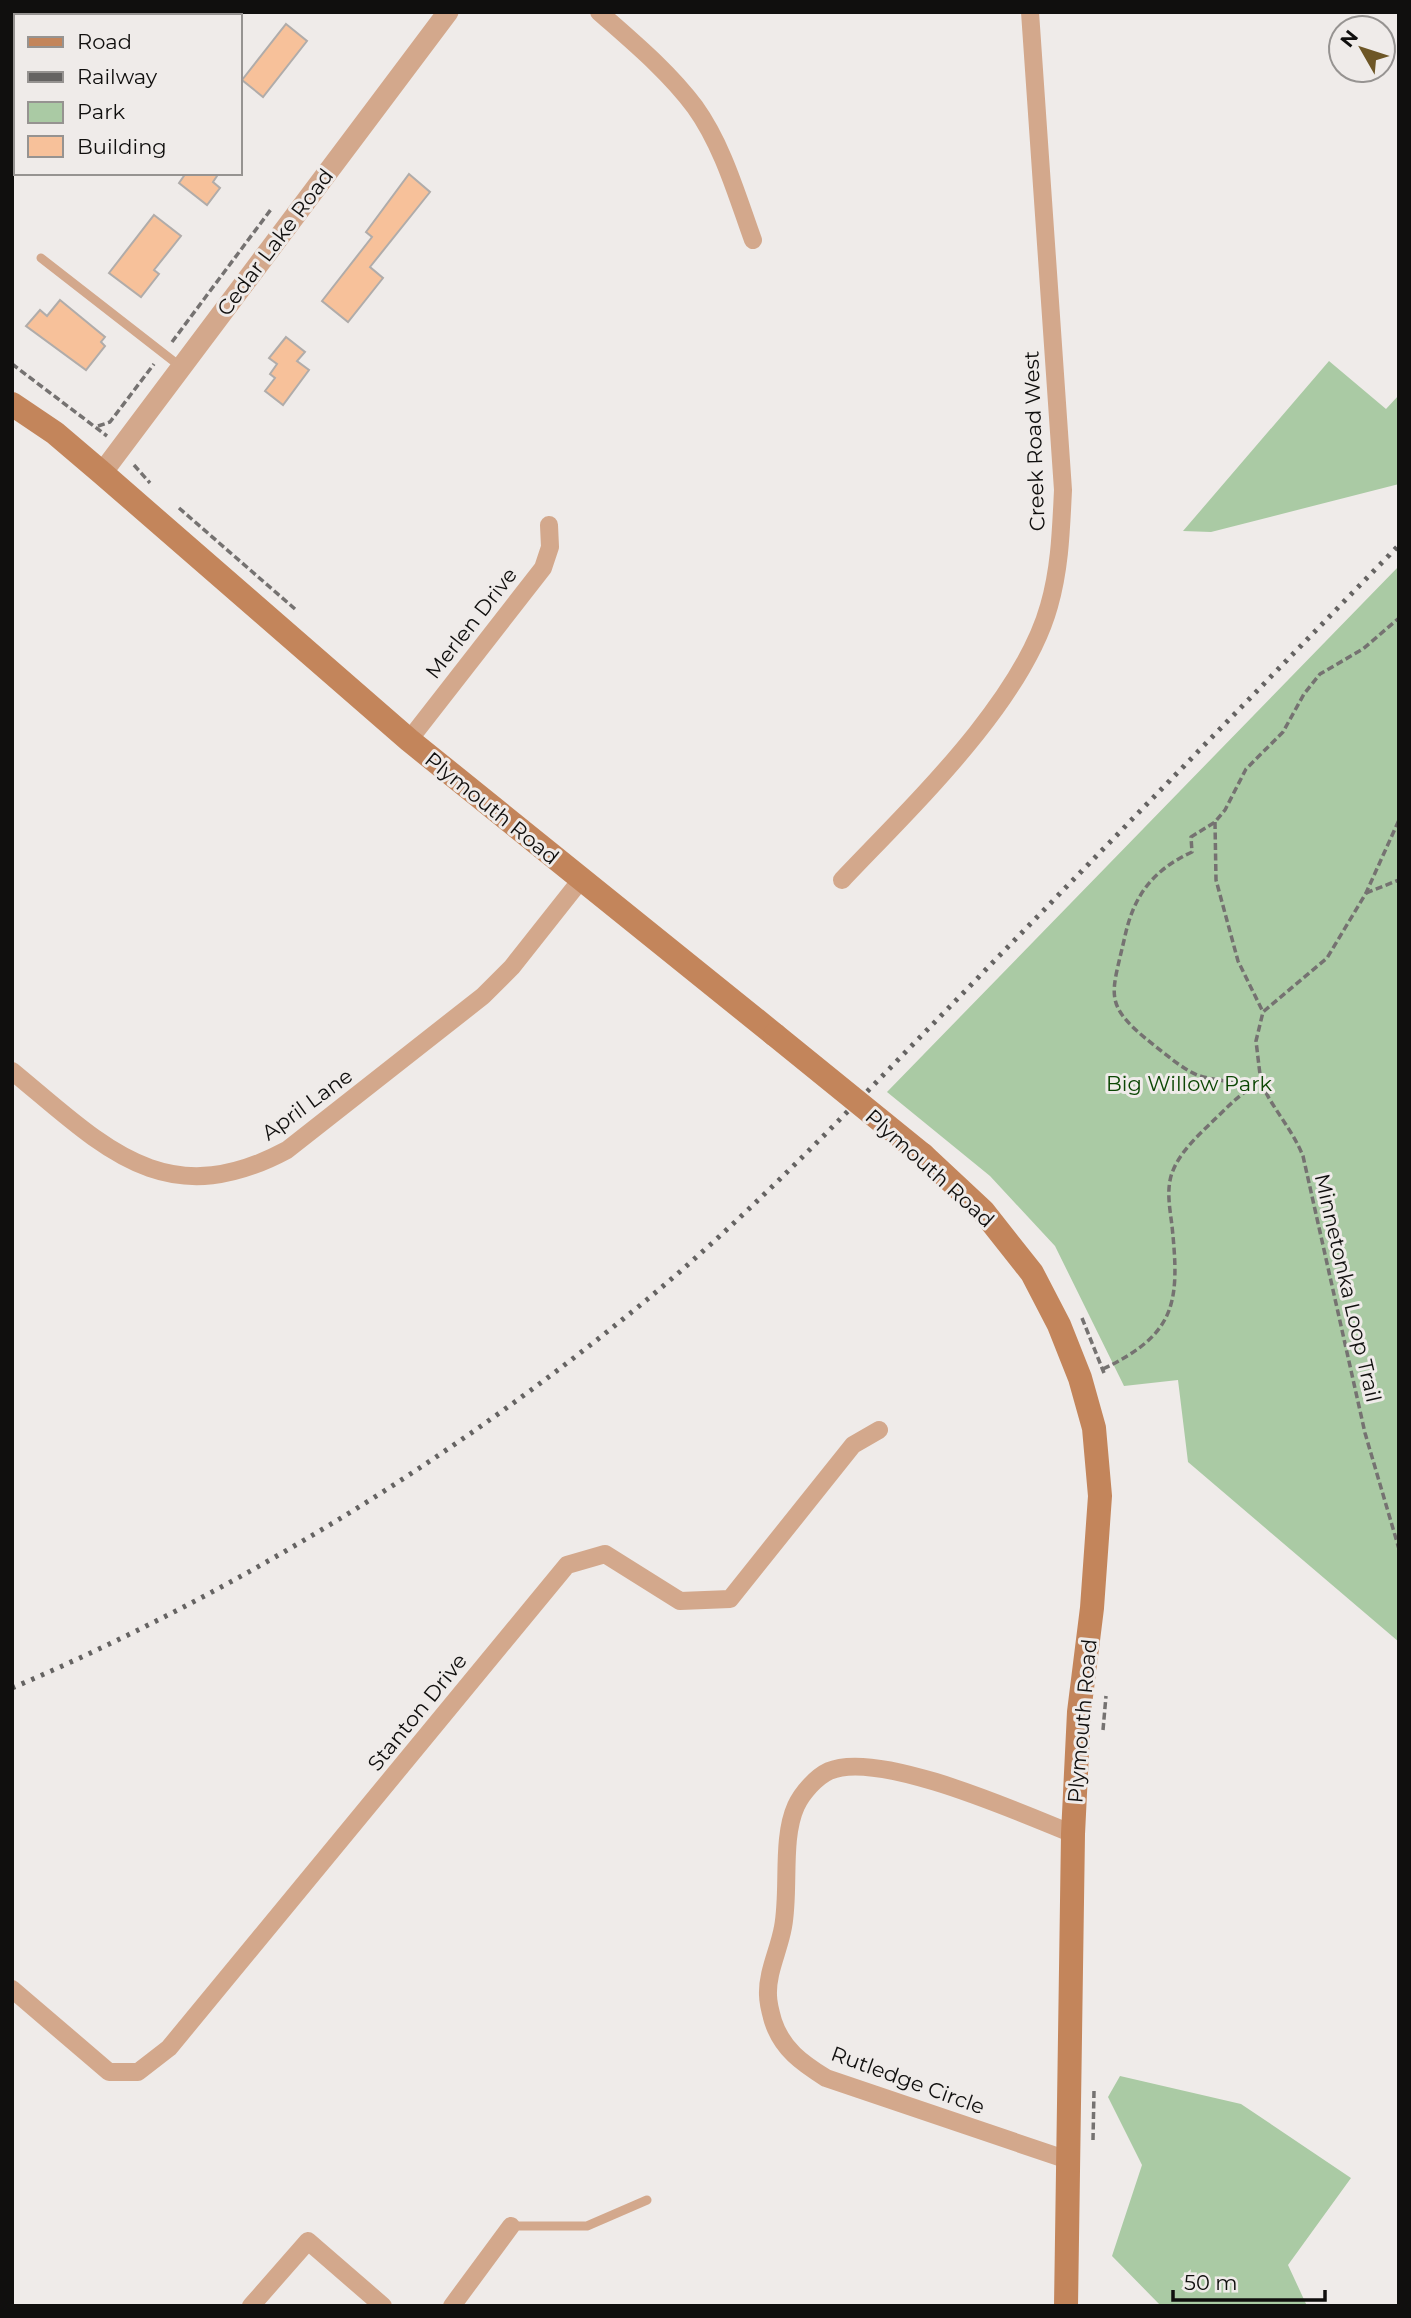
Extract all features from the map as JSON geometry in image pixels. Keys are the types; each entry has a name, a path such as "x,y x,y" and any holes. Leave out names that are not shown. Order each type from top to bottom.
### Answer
{"main road":[{"name":"Plymouth Road","path":"12,404 55,433 408,740 923,1155 983,1211 1032,1273 1059,1325 1080,1378 1094,1428 1100,1496 1092,1608 1079,1712 1073,1834 1066,2306"}],"street":[{"name":"Cedar Lake Road","path":"102,473 448,12"},
{"path":"599,12 662,70 696,109 731,177 753,240"},
{"name":"Creek Road West","path":"842,880 956,759 995,707 1026,657 1048,609 1060,555 1062,478 1030,12"},
{"name":"Merlen Drive","path":"408,740 543,568 550,547 549,525"},
{"name":"April Lane","path":"12,1071 100,1143 128,1161 159,1172 192,1176 226,1174 257,1166 287,1150 473,1005 512,967 580,881"},
{"name":"Stanton Drive","path":"12,1989 109,2073 138,2072 169,2048 567,1565 605,1554 680,1601 730,1599 853,1445 880,1430"},
{"name":"Rutledge Circle","path":"1068,2160 826,2078 804,2064 784,2046 773,2020 768,1995 783,1929 790,1828 797,1805 811,1785 829,1771 851,1766 876,1767 982,1797 1073,1834"},
{"path":"452,2306 511,2226"},
{"path":"251,2306 308,2241 383,2306"}],"lane":[{"path":"41,258 181,367"},
{"path":"511,2226 587,2226 647,2200"}],"path":[{"path":"12,364 98,426 151,484"},
{"path":"170,500 299,612"},
{"path":"1247,1089 1239,1084 1198,1076 1138,1033 1116,1009 1112,984 1128,922 1144,884 1176,859 1192,852 1191,837 1215,822 1246,769 1283,732 1304,694 1320,674 1363,649 1399,618"},
{"path":"1215,822 1216,880 1238,961 1264,1012 1327,958 1366,893 1399,820"},
{"path":"1366,893 1399,880"},
{"name":"Minnetonka Loop Trail","path":"1264,1012 1256,1041 1261,1083 1269,1099 1293,1131 1303,1156 1365,1433 1399,1549"},
{"path":"1103,1369 1145,1346 1164,1322 1174,1293 1176,1269 1168,1191 1172,1173 1195,1138 1247,1089 1261,1083"}],"green space":[{"path":"1329,361 1386,409 1399,395 1399,484 1211,532 1183,531"},
{"name":"Big Willow Park","path":"1399,566 1399,1642 1188,1462 1178,1380 1124,1386 1055,1246 990,1176 887,1092"},
{"path":"1120,2076 1241,2104 1351,2178 1288,2265 1307,2306 1161,2306 1112,2256 1142,2165 1108,2097"}],"water":[{"path":"42,12 157,12 157,14"}],"building":[{"path":"286,24 307,41 263,97 242,80"},
{"path":"409,174 430,192 370,267 383,278 348,322 322,301 372,237 366,232"},
{"path":"185,175 218,175 213,182 220,188 207,205 179,183"},
{"path":"154,215 181,236 154,270 159,274 141,297 109,273"},
{"path":"60,300 105,337 101,342 105,346 86,370 26,326 40,310 47,316"},
{"path":"286,337 305,352 297,361 309,370 283,405 265,391 275,378 270,374 277,364 269,358"}],"railway":[{"path":"12,1688 177,1611 336,1521 488,1421 633,1311 721,1235 804,1155 1399,545"}]}
